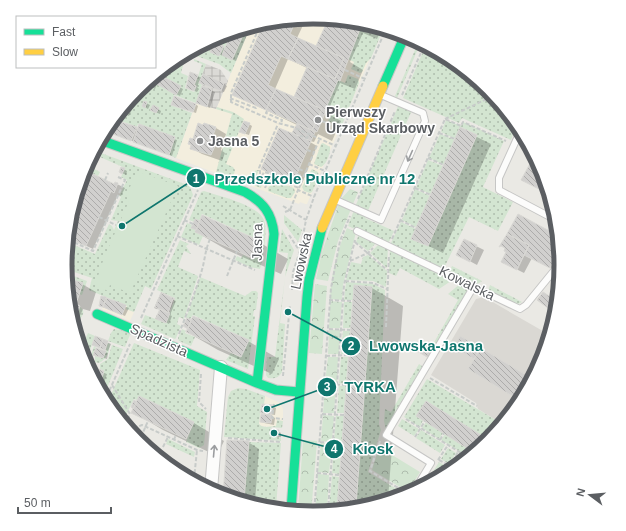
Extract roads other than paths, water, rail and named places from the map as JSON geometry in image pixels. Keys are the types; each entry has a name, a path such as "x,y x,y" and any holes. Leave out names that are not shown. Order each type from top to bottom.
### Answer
{"street":[{"name":"Lwowska","path":"291,506 299,392 309,280 324,222 402,41"},
{"name":"Jasna","path":"106,142 252,195 263,204 272,218 274,234 257,383"},
{"name":"Spadzista","path":"97,314 257,383 276,390 299,392"},
{"path":"211,484 221,367"}],"lane":[{"path":"334,199 381,220 426,121 423,113 379,94"},
{"path":"518,137 499,178 499,190 550,217"},
{"name":"Kowalska","path":"358,231 520,309 526,305 554,271"},
{"path":"419,482 431,463 386,435 474,286"}],"place":[{"name":"Pierwszy Urząd Skarbowy","path":"318,120"},
{"name":"Jasna 5","path":"200,141"},
{"name":"Przedszkole Publiczne nr 12","path":"122,226"},
{"name":"Lwowska-Jasna","path":"288,312"},
{"name":"TYRKA","path":"267,409"},
{"name":"Kiosk","path":"274,433"}]}
